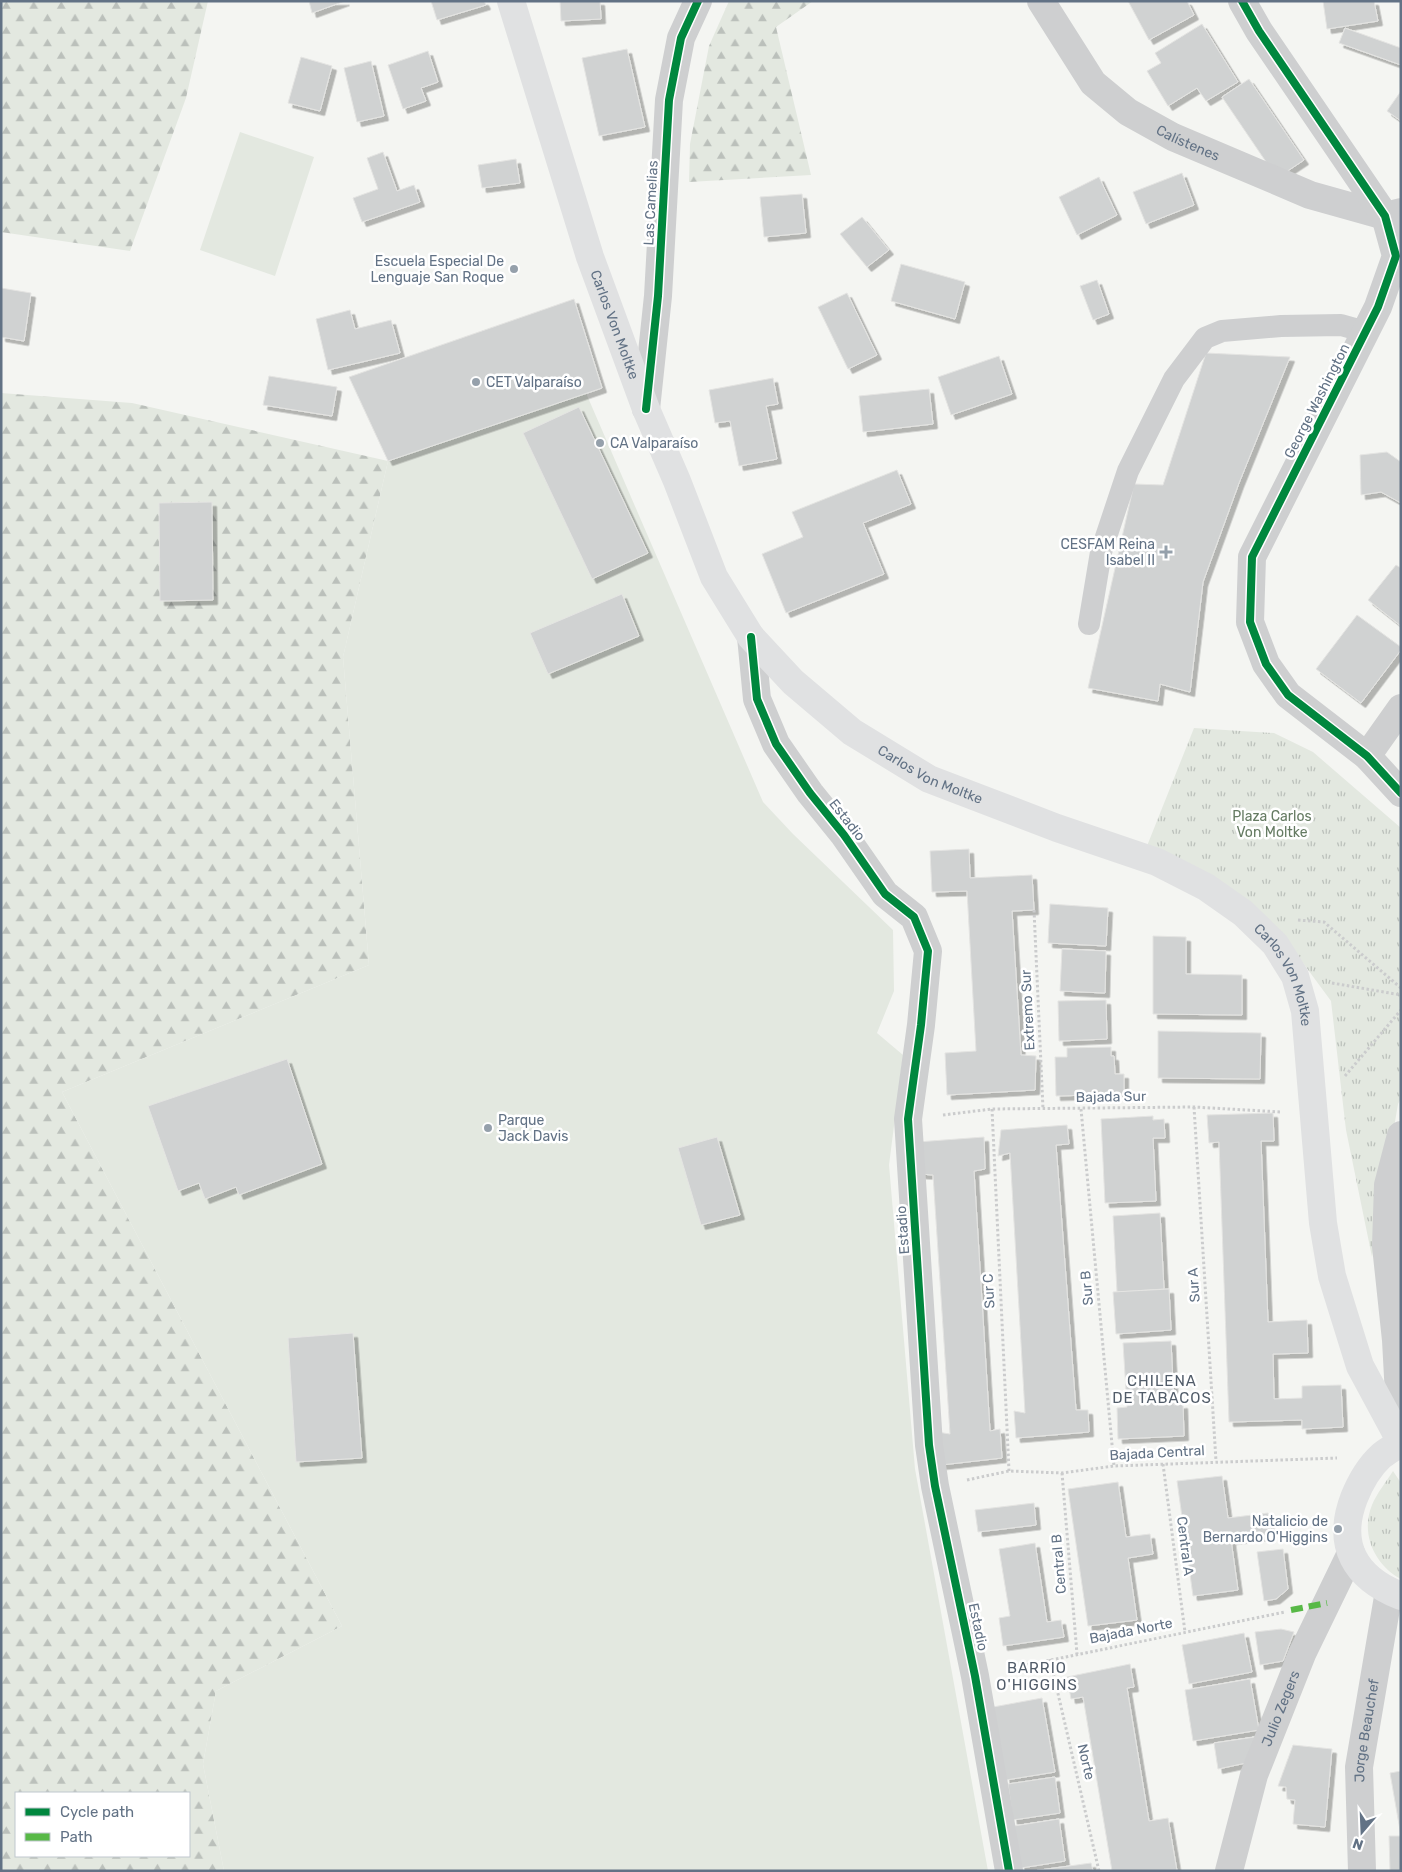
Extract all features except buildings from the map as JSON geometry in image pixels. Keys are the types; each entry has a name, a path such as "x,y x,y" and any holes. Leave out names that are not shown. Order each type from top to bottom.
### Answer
{"main road":[{"name":"Carlos Von Moltke","path":"511,1 590,257 646,410 677,481 714,577 751,637 792,682 852,732 929,779 1057,828 1157,862 1206,887 1243,914 1275,944 1295,976 1305,1011 1322,1223 1332,1276 1360,1366 1394,1447"},
{"path":"1394,1447 1370,1469 1364,1479 1352,1505 1347,1526 1348,1545 1351,1553 1371,1579 1395,1594"}],"street":[{"name":"Las Camelias","path":"646,410 658,296 669,100 680,38 698,1"},
{"name":"Calístenes","path":"1041,1 1094,83 1128,112 1173,137 1310,195 1393,214"},
{"name":"George Washington","path":"1242,1 1259,32 1393,214 1396,256 1378,307 1252,557 1250,622 1266,664 1288,695 1367,756 1401,793"},
{"name":"Estadio","path":"751,637 757,699 776,744 810,793 844,834 885,894 914,917 928,951 921,1026 908,1119 929,1446 935,1486 975,1676 1009,1871"},
{"path":"1367,756 1401,708"},
{"path":"1400,1417 1399,1345 1386,1246 1388,1186 1401,1135"},
{"path":"1360,1366 1400,1417"},
{"name":"Julio Zegers","path":"1229,1871 1254,1775 1302,1654 1351,1553"},
{"name":"Jorge Beauchef","path":"1362,1871 1358,1767 1395,1594"}],"lane":[{"path":"1089,624 1101,552 1128,471 1174,379 1205,338 1222,331 1281,326 1341,325 1366,332"}],"path":[{"path":"1297,920 1324,922 1401,988"},
{"path":"1295,976 1401,995"},
{"path":"1314,1114 1401,1010"}],"green space":[{"path":"1,1 208,1 186,98 130,251 1,232"},
{"path":"729,1 813,1 776,27 811,175 689,182 690,144 709,46"},
{"path":"240,132 314,157 275,276 200,250"},
{"path":"1,393 132,403 388,461 343,657 369,965 62,1092 342,1626 216,1691 203,1764 224,1871 1,1871"},
{"name":"Parque Jack Davis","path":"586,393 763,802 793,834 893,930 894,991 877,1033 903,1055 889,1165 915,1469 988,1871 224,1871 203,1764 216,1691 342,1626 62,1092 369,965 343,657 388,461"},
{"name":"Plaza Carlos Von Moltke","path":"1194,728 1274,733 1313,752 1401,828 1401,1098 1398,1104 1372,1257 1346,1130 1331,1001 1281,933 1143,856"},
{"path":"1393,1471 1401,1483 1401,1579 1384,1566 1377,1557 1372,1548 1368,1527 1372,1505"}],"marked path":[{"path":"1291,1610 1327,1603"}],"cycle path":[{"path":"646,409 658,296 669,100 681,38 698,1"},
{"path":"1242,1 1259,31 1385,216 1396,256 1378,307 1252,557 1250,622 1266,664 1288,695 1367,756 1401,793"},
{"path":"751,637 757,699 776,744 810,793 844,835 885,894 914,917 928,951 921,1025 908,1119 929,1445 935,1486 975,1676 1009,1871"}],"place":[{"name":"Escuela Especial De Lenguaje San Roque","path":"514,269"},
{"name":"CET Valparaíso","path":"476,382"},
{"name":"CA Valparaíso","path":"600,443"},
{"name":"CESFAM Reina Isabel II","path":"1166,552"},
{"name":"Parque Jack Davis","path":"488,1128"},
{"name":"Natalicio de Bernardo O'Higgins","path":"1338,1529"}],"district":[{"name":"CHILENA DE TABACOS","path":"1162,1390"},
{"name":"BARRIO O'HIGGINS","path":"1037,1676"}]}
